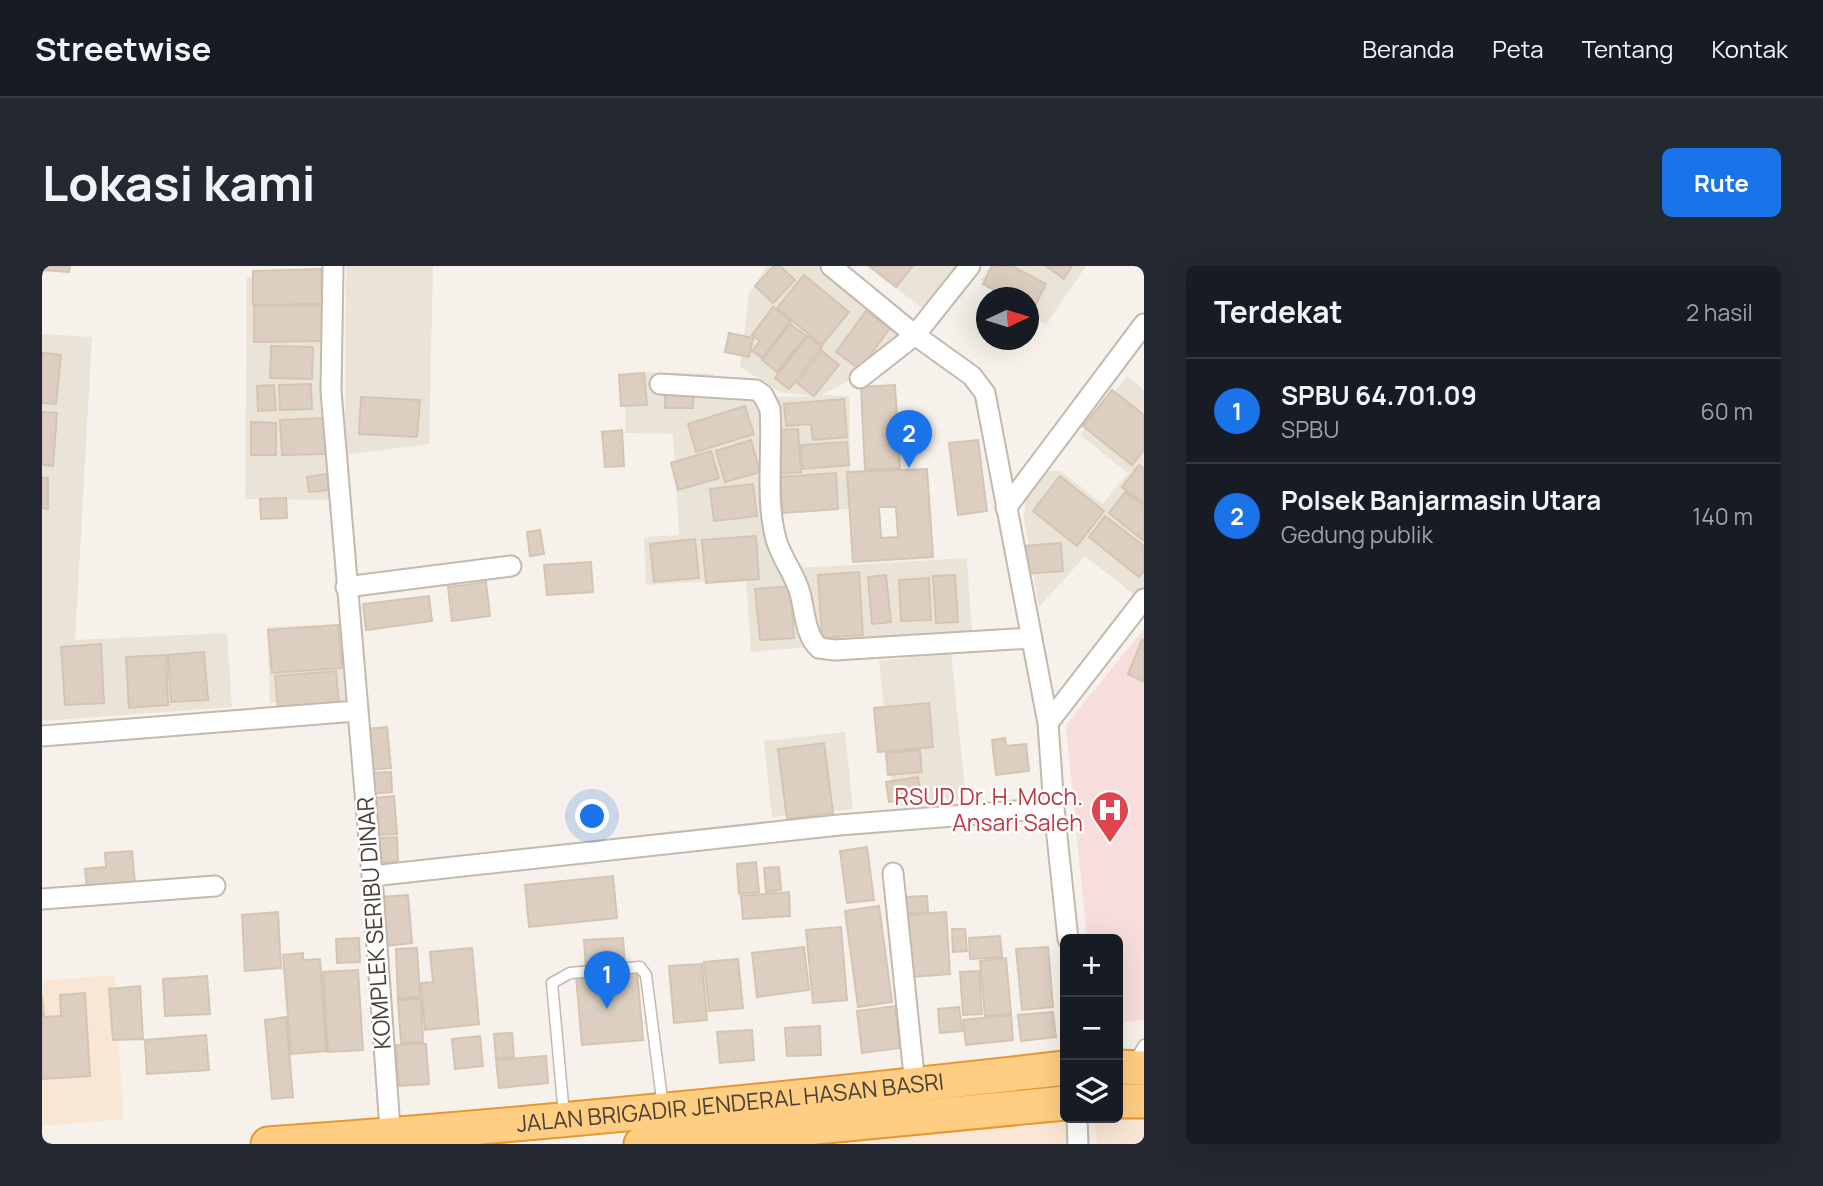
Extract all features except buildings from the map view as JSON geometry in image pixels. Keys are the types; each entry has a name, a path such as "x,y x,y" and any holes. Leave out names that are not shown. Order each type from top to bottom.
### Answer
{"highway":[{"name":"JALAN BRIGADIR JENDERAL HASAN BASRI","path":"268,1144 390,1140 565,1119 1060,1069"},
{"path":"1123,1101 1144,1101"},
{"name":"JALAN BRIGADIR JENDERAL HASAN BASRI","path":"641,1144 1060,1103"}],"street":[{"name":"KOMPLEK SERIBU DINAR","path":"333,266 331,391 372,876 390,1140"},
{"path":"831,266 915,335 972,376 985,393 1048,723 1067,934"},
{"path":"860,378 915,335 970,266"},
{"path":"1006,508 1144,324"},
{"path":"660,384 756,390 764,395 770,409 772,514 776,539 799,589 812,639 819,648 835,650 1032,638"},
{"path":"346,587 511,566"},
{"path":"1048,723 1144,599"},
{"path":"42,736 356,711"},
{"path":"372,876 839,825 1054,808"},
{"path":"893,873 915,1085"},
{"path":"42,899 215,886"},
{"path":"1077,1123 1079,1144"}],"lane":[{"path":"565,1119 552,983 570,973 640,967 646,975 663,1109"},
{"path":"1133,1063 1144,1045"}],"shaded area":[{"path":"346,266 433,266 429,444 345,455"},
{"path":"767,266 828,266 918,337 888,361 821,395 849,396 851,509 780,510 778,397 813,396 780,392 740,367 749,293"},
{"path":"868,266 967,266 930,314"},
{"path":"990,266 1086,266 1046,325 1039,320 1039,287 991,287 981,280"},
{"path":"247,277 331,278 329,500 245,499"},
{"path":"42,334 92,337 75,640 227,633 232,707 42,721"},
{"path":"627,372 714,374 714,398 769,395 780,576 799,575 799,568 967,558 972,633 751,652 746,579 646,585 644,537 679,535 673,434 625,433"},
{"path":"1127,376 1144,390 1144,595 1141,600 1085,556 1039,607 1024,519 1025,500 1048,471 1061,471 1103,504 1128,473 1080,435"},
{"path":"347,624 350,700 270,703 267,627"},
{"name":"RSUD Dr. H. Moch. Ansari Saleh","path":"1144,629 1144,1020 1123,1022 1123,934 1087,934 1066,725"},
{"path":"951,653 966,799 894,807 879,661"},
{"path":"845,732 853,809 772,817 764,741"},
{"path":"115,975 123,1119 42,1126 42,981"},
{"path":"1123,1111 1144,1111 1144,1144 1097,1144 1095,1123 1123,1123"},
{"path":"1060,1119 1060,1123 1081,1123 1084,1144 681,1144"}],"place":[{"name":"Polsek Banjarmasin Utara","path":"909,468"},
{"name":"RSUD Dr. H. Moch. Ansari Saleh","path":"1110,844"},
{"name":"SPBU 64.701.09","path":"607,1009"}]}
